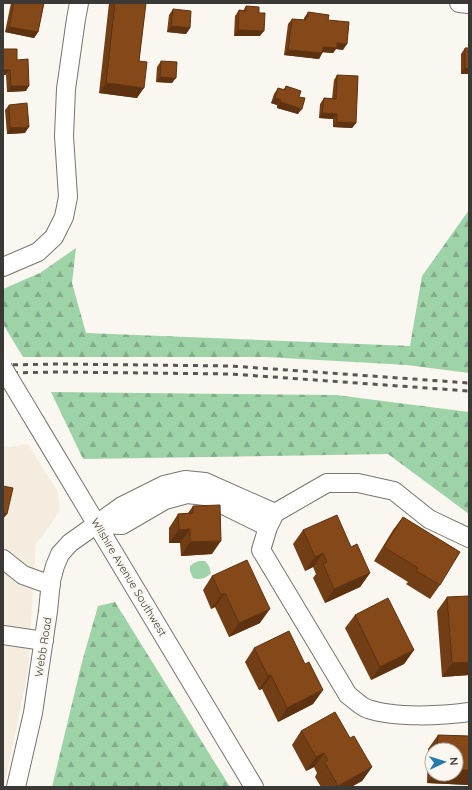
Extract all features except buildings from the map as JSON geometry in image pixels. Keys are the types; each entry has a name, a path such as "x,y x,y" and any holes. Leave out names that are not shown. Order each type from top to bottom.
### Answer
{"street":[{"path":"3,267 38,252 54,238 64,216 68,197 64,136 66,89 76,19 80,3"},
{"path":"459,3 469,4"},
{"name":"Wilshire Avenue Southwest","path":"3,368 254,787"},
{"name":"Webb Road","path":"16,787 33,713 55,566 60,554 70,543 113,511 129,502 164,485 185,480 205,482 272,520"},
{"path":"469,538 429,519 394,491 358,483 328,483 272,520 262,550 348,695 367,709 390,714 446,715 469,712"},
{"path":"3,559 23,575 51,585"},
{"path":"3,635 44,641"}],"shaded area":[{"path":"28,444 58,492 60,511 36,544 28,671 3,787 3,448"}],"green space":[{"path":"469,210 469,373 407,365 266,357 23,357 3,324 3,289 40,273 76,248 72,283 86,333 410,346 422,276"},
{"path":"51,392 336,395 469,412 469,514 388,454 83,459"},
{"path":"199,561 205,561 209,566 211,573 207,577 198,579 193,578 190,571 190,566"},
{"path":"115,602 230,787 52,787 82,662 98,606"}],"railway":[{"path":"3,365 59,364 231,366 469,383"},
{"path":"3,373 59,372 231,374 469,391"}]}
